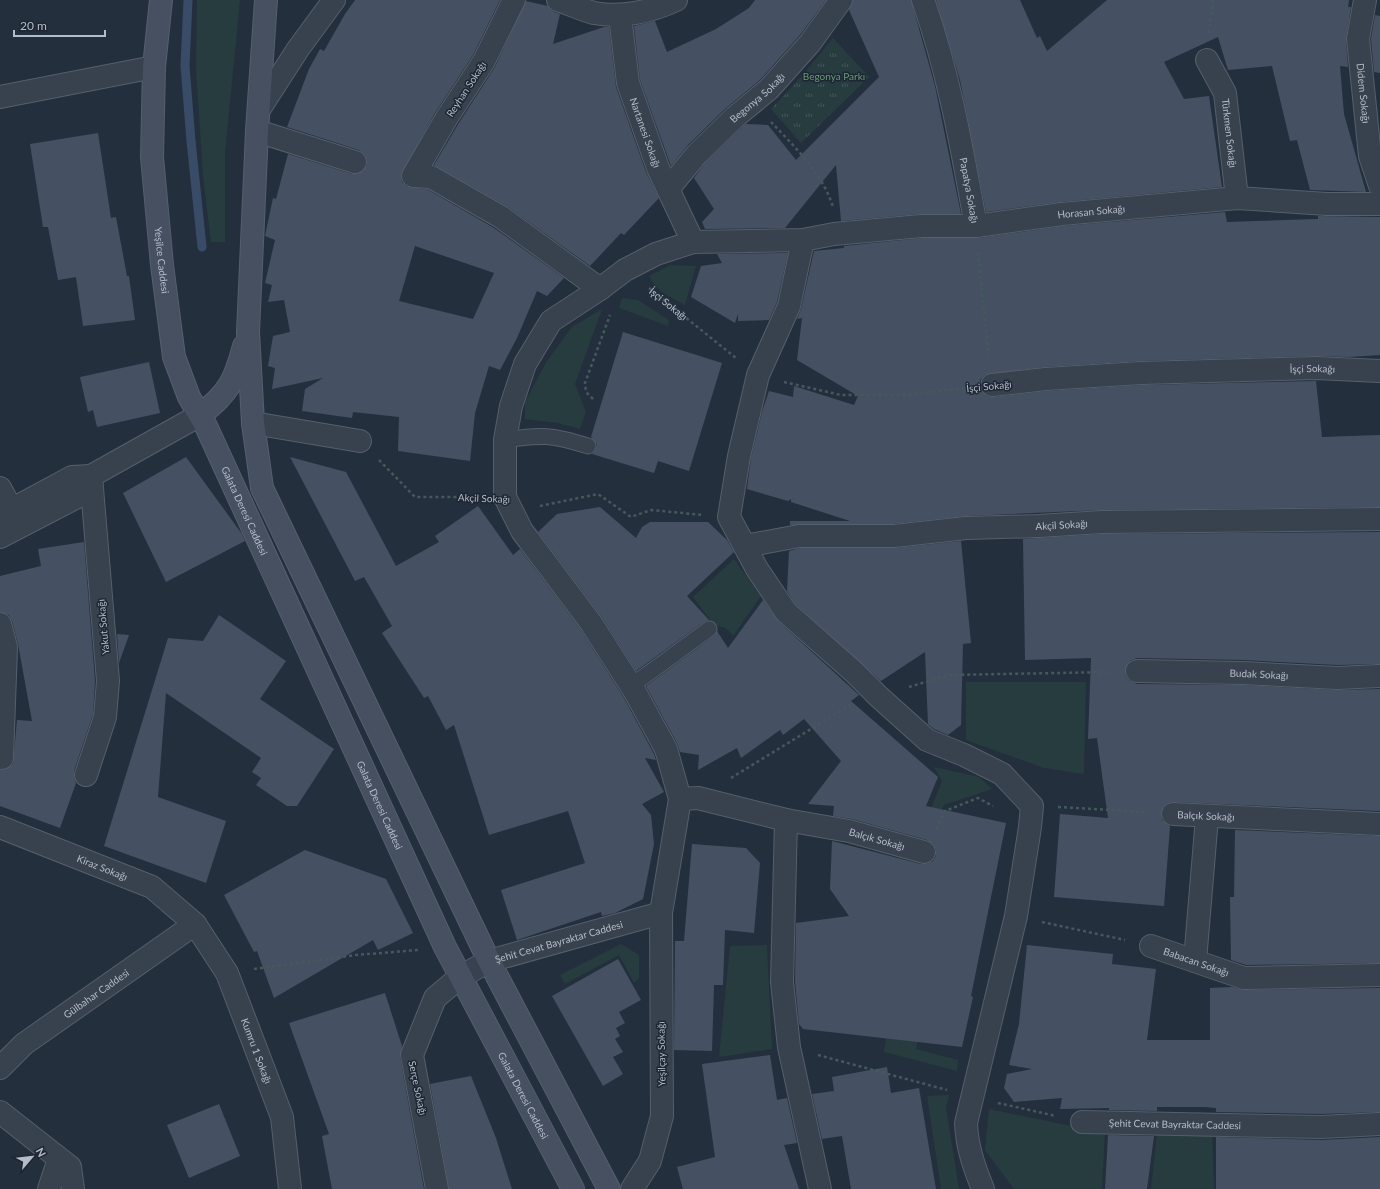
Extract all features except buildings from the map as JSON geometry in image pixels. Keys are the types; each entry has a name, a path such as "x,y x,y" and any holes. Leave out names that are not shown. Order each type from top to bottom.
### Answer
{"main road":[{"name":"Yeşilce Caddesi","path":"161,0 154,67 152,157 163,273 174,357 189,397 200,415"},
{"path":"266,0 260,108 257,131 248,332 253,424 262,488 489,961 609,1189"},
{"path":"200,415 218,401 231,384 248,332"},
{"name":"Galata Deresi Caddesi","path":"200,415 249,518 445,947 573,1189"}],"street":[{"path":"260,108 298,49 334,0"},
{"name":"Reyhan Sokağı","path":"514,0 484,61 446,119 413,176 431,177 501,217 600,289"},
{"path":"558,0 593,13 620,16 666,5 676,0"},
{"name":"Begonya Sokağı","path":"668,189 697,154 769,89 810,43 841,0"},
{"name":"Papatya Sokağı","path":"923,0 934,33 959,131 976,226"},
{"name":"Didem Sokağı","path":"1364,0 1358,39 1371,91 1370,156 1380,186"},
{"name":"Nartanesi Sokağı","path":"620,16 628,82 658,168 693,242"},
{"name":"Türkmen Sokağı","path":"1207,60 1225,93 1237,198"},
{"path":"0,97 154,67"},
{"path":"257,131 355,162"},
{"name":"Horasan Sokağı","path":"505,497 505,440 511,406 522,372 551,321 600,289 625,270 656,254 693,242 803,240 834,234 921,226 976,226 1062,214 1237,198 1327,204 1380,204"},
{"path":"803,240 789,306 758,375 739,456 729,517 757,569 786,612 854,672 878,696 927,740 964,755 1002,774 1031,816 1016,916 966,1123 966,1141 983,1189"},
{"name":"İşçi Sokağı","path":"992,385 1046,379 1141,373 1316,368 1380,371"},
{"path":"0,488 6,513 72,477 91,476 200,415"},
{"path":"253,424 360,441"},
{"path":"0,538 81,495 91,476"},
{"name":"Yakut Sokağı","path":"86,775 105,717 108,680 91,476"},
{"path":"505,497 522,531 591,623 631,686 666,749 680,799"},
{"name":"Akçil Sokağı","path":"745,546 799,536 894,536 966,528 1040,526 1102,522 1380,519"},
{"path":"0,624 6,647 2,758"},
{"name":"Budak Sokağı","path":"1137,671 1243,673 1337,678 1380,676"},
{"name":"Balçık Sokağı","path":"680,799 698,798 786,820 849,831 924,852"},
{"name":"Yeşilçay Sokağı","path":"632,1189 650,1161 662,1116 661,912 680,799"},
{"name":"Balçık Sokağı","path":"1173,814 1207,817 1380,824"},
{"path":"1195,961 1207,817"},
{"path":"786,820 782,982 789,1048 820,1189"},
{"name":"Kiraz Sokağı","path":"0,827 152,887 195,924"},
{"name":"Şehit Cevat Bayraktar Caddesi","path":"460,977 489,961 661,912"},
{"name":"Kumru 1 Sokağı","path":"195,924 228,973 282,1117 290,1189"},
{"name":"Gülbahar Caddesi","path":"0,1068 24,1044 195,924"},
{"name":"Babacan Sokağı","path":"1151,946 1244,978 1380,975"},
{"name":"Serçe Sokağı","path":"437,1189 412,1055 435,998 460,977"},
{"path":"0,1112 70,1167 73,1189"},
{"name":"Şehit Cevat Bayraktar Caddesi","path":"1082,1122 1322,1127 1380,1124"},
{"path":"49,1189 59,1159"}],"lane":[{"path":"505,440 545,435 560,437 588,446"},
{"path":"631,686 709,629"}],"path":[{"path":"1207,60 1213,0"},
{"path":"753,102 808,163 829,192 834,209 834,234"},
{"name":"Papatya Sokağı","path":"976,226 992,385"},
{"name":"İşçi Sokağı","path":"646,286 758,375 805,388 841,395 905,395 992,385"},
{"path":"593,399 586,392 585,383 611,312"},
{"name":"Akçil Sokağı","path":"360,441 415,497 505,497 542,506 598,494 631,517 651,510 729,517"},
{"name":"Balçık Sokağı","path":"924,852 945,811 978,798 1031,816 1173,814"},
{"name":"Babacan Sokağı","path":"1016,916 1151,946"},
{"path":"228,973 356,955 445,947"},
{"path":"789,1048 973,1098 1082,1122"}],"green space":[{"path":"197,0 240,0 225,153 225,242 211,242 203,176 196,70"},
{"name":"Begonya Parkı","path":"833,38 869,77 801,143 771,109 803,75"},
{"path":"670,265 696,266 685,305 655,286 649,276"},
{"path":"622,298 638,300 669,320 668,326 619,308"},
{"path":"602,309 575,384 586,412 580,429 558,423 525,419 525,402 547,361 572,327"},
{"path":"734,559 761,596 733,636 726,628 714,625 693,597"},
{"path":"966,682 1086,682 1084,774 1044,768 966,740"},
{"path":"934,767 979,777 992,789 944,805 926,837 920,836 942,781"},
{"path":"621,944 639,955 639,978 634,983 619,955 565,984 560,975"},
{"path":"767,945 772,1049 719,1057 730,946"},
{"path":"894,978 927,985 916,1049 958,1060 957,1071 884,1052"},
{"path":"949,1095 946,1107 959,1189 941,1189 927,1096"},
{"path":"989,1109 1105,1133 1102,1189 1014,1189 985,1150"},
{"path":"1212,1133 1214,1189 1151,1189 1157,1134"}],"waterway":[{"path":"188,0 185,66 202,247"}]}
